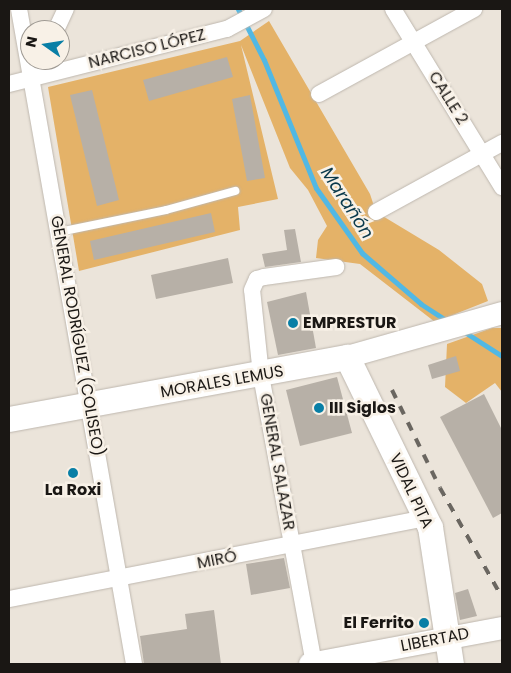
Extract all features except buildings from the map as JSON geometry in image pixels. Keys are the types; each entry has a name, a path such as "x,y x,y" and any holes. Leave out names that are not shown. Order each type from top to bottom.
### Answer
{"main road":[{"name":"MORALES LEMUS","path":"9,419 261,375 347,357 496,314"},
{"name":"VIDAL PITA","path":"347,357 430,527 451,664"},
{"name":"LIBERTAD","path":"312,664 502,628"}],"street":[{"name":"GENERAL RODRÍGUEZ (COLISEO)","path":"19,9 134,664"},
{"name":"CALLE 2","path":"392,9 502,187"},
{"path":"320,94 474,9"},
{"name":"NARCISO LÓPEZ","path":"9,84 227,29 261,11"},
{"path":"32,79 36,70"},
{"path":"376,212 502,143"},
{"name":"GENERAL SALAZAR","path":"312,664 261,375 252,290 257,279 336,267"},
{"name":"MIRÓ","path":"9,599 120,579 426,518"}],"lane":[{"path":"59,232 166,210 235,191"}],"shaded area":[{"path":"269,21 370,194 376,212 439,250 482,284 488,301 435,322 360,264 316,258 318,240 327,226 308,190 290,168 241,45 278,199 238,207 240,230 79,271 48,87 240,41"},
{"path":"492,328 502,328 502,392 495,383 466,403 445,387 447,344"}],"waterway":[{"name":"Marañón","path":"238,9 264,60 316,188 362,253 421,304 447,321"},
{"name":"Marañón","path":"463,331 502,356"}],"railway":[{"path":"392,390 440,488 502,597"}],"place":[{"name":"EMPRESTUR","path":"293,323"},
{"name":"III Siglos","path":"319,408"},
{"name":"La Roxi","path":"73,473"},
{"name":"El Ferrito","path":"424,623"}]}
